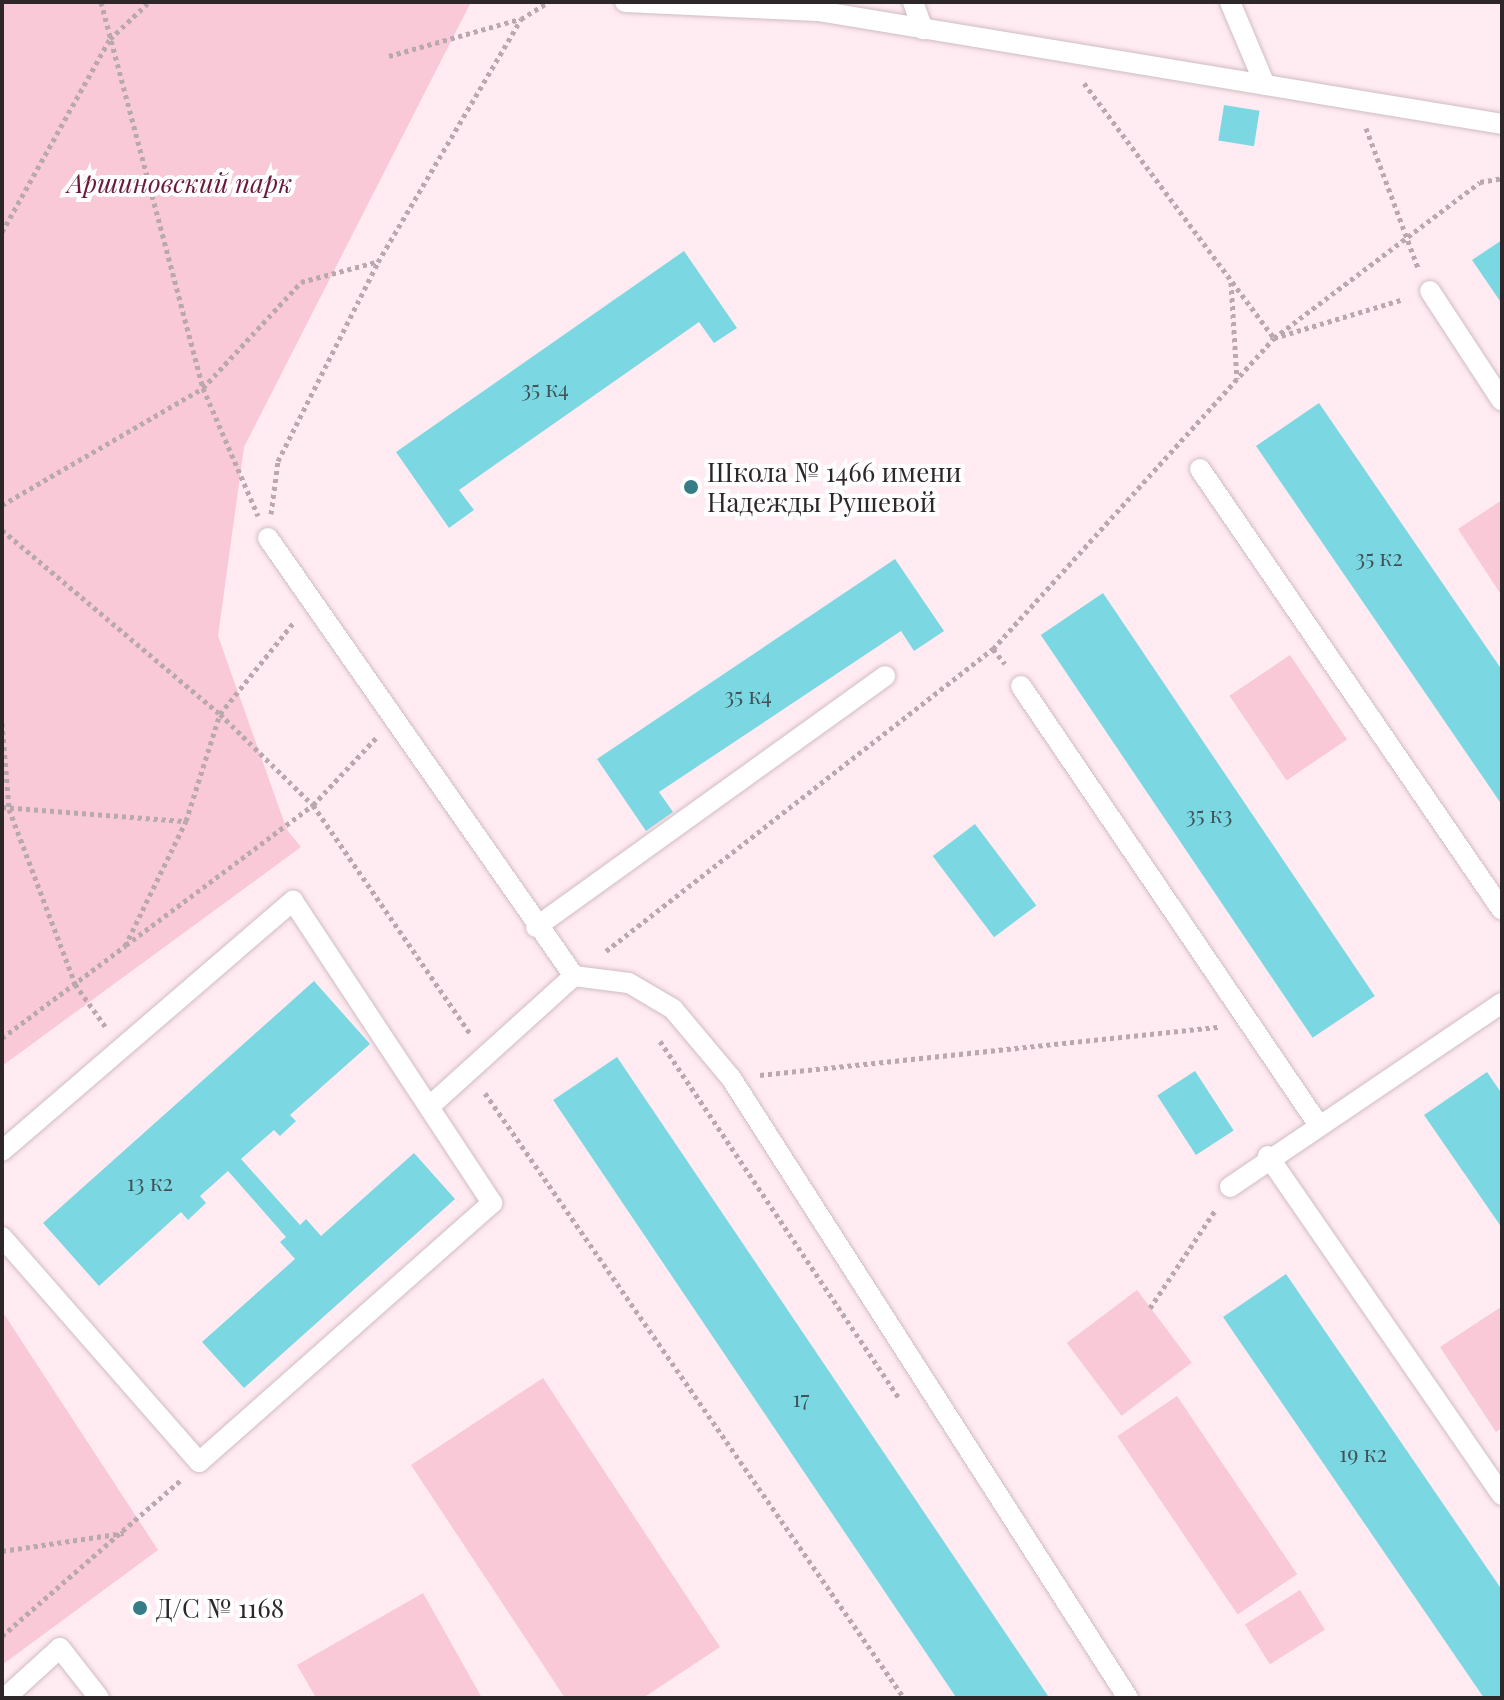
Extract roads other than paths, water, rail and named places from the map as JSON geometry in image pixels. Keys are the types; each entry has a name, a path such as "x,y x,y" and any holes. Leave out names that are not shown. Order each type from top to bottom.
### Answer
{"lane":[{"path":"625,2 818,11 1502,124"},
{"path":"913,2 923,29"},
{"path":"1230,2 1265,85"},
{"path":"1430,291 1502,401"},
{"path":"1200,469 1502,910"},
{"path":"268,538 536,927 574,976 629,983 673,1009 731,1078 1128,1698"},
{"path":"536,927 885,676"},
{"path":"1021,686 1318,1124"},
{"path":"2,1151 293,901 492,1203 199,1462 2,1237"},
{"path":"430,1106 487,1058 574,976"},
{"path":"1230,1187 1268,1156 1502,1003"},
{"path":"1268,1156 1502,1495"},
{"path":"5,1698 60,1648 99,1698"}],"place":[{"name":"Школа № 1466 имени Надежды Рушевой","path":"691,487"},
{"name":"Д/C № 1168","path":"140,1608"}],"park label":[{"name":"Аршиновский парк","path":"180,183"}]}
